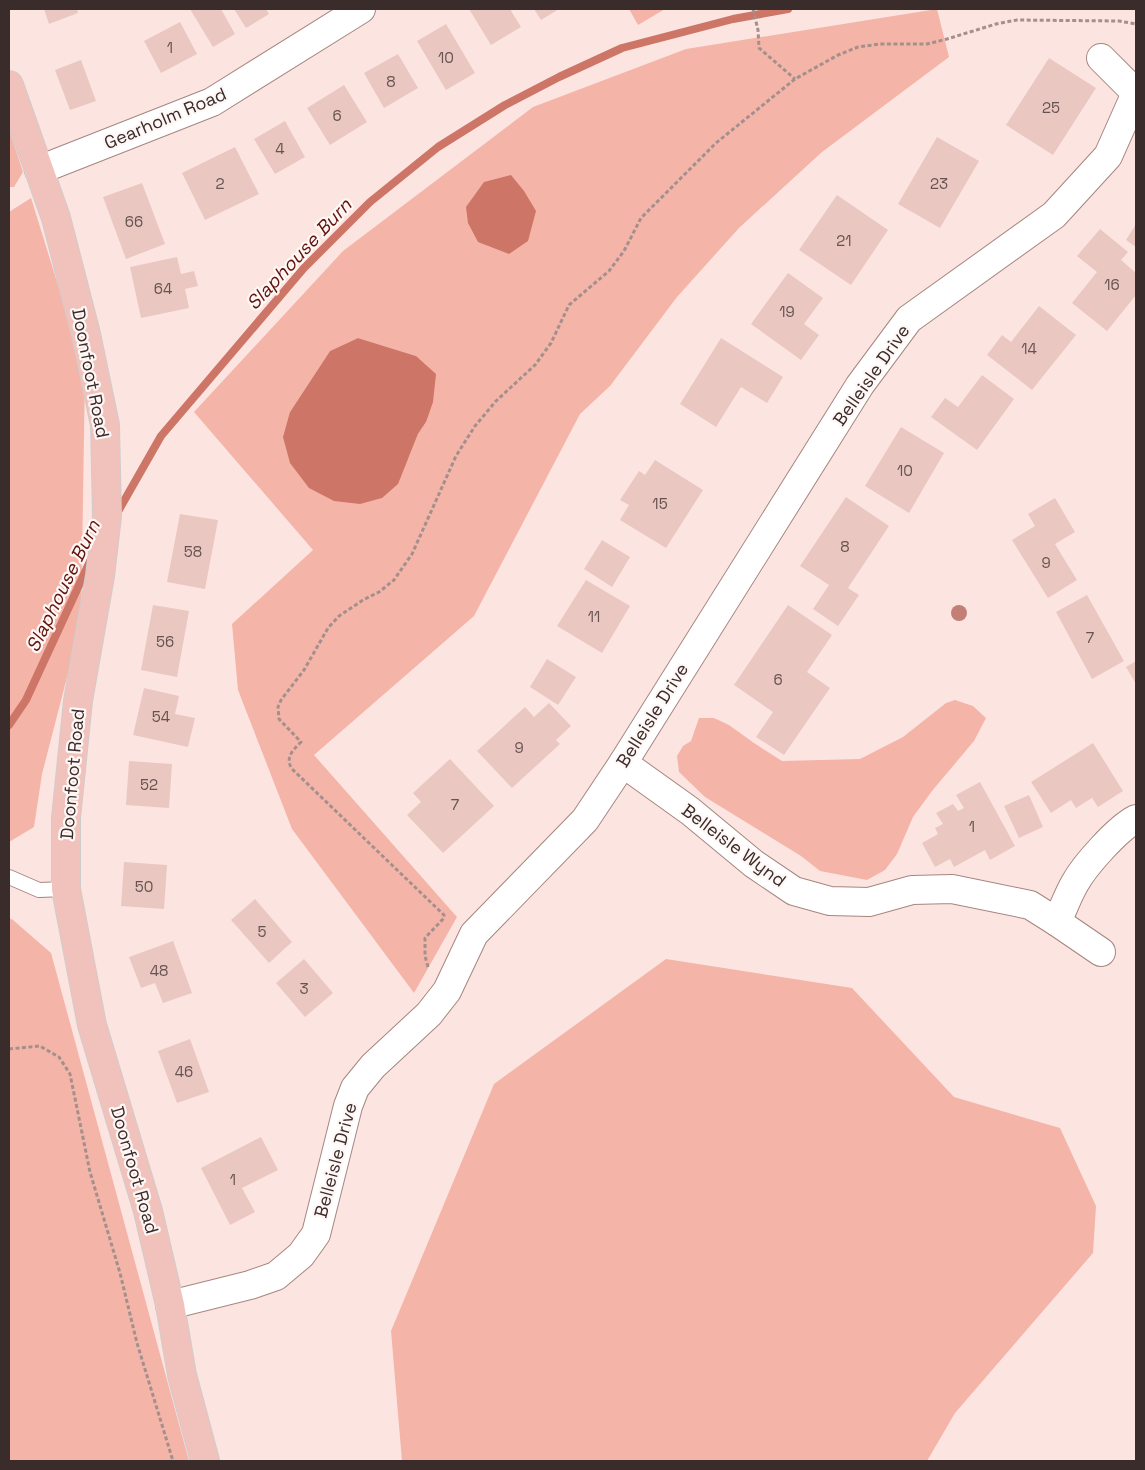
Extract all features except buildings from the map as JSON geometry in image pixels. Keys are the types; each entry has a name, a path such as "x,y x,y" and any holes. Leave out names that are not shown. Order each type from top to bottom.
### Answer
{"main road":[{"name":"Doonfoot Road","path":"9,85 56,218 86,334 105,425 107,516 100,576 78,701 66,818 66,889 92,1026 148,1211 170,1304 182,1375 205,1461"}],"street":[{"name":"Gearholm Road","path":"39,170 212,102 361,9"},
{"name":"Belleisle Drive","path":"170,1304 250,1285 276,1276 301,1255 316,1234 348,1106 355,1088 373,1066 429,1014 447,991 474,934 585,820 623,763 860,385 909,319 1054,215 1108,156 1136,93 1101,58"},
{"name":"Belleisle Wynd","path":"623,763 690,811 754,864 794,891 830,901 869,902 912,890 952,889 998,897 1030,905 1101,952"},
{"path":"1057,922 1075,881 1104,846 1128,823 1136,819"}],"lane":[{"path":"9,877 39,890 66,889"}],"path":[{"path":"754,9 759,48 795,79"},
{"path":"447,991 427,965 424,942 429,932 444,918 444,915 292,769 288,763 292,752 301,742 279,719 278,707 281,700 304,670 328,628 339,616 394,580 412,554 456,456 475,426 496,401 534,365 551,343 569,306 609,271 624,251 641,218 716,143 795,79 838,55 858,47 880,44 927,44 1016,20 1119,21 1136,24"},
{"path":"9,1049 40,1046 59,1057 70,1074 90,1172 120,1273 137,1343 173,1461"}],"shaded area":[{"path":"629,9 665,9 638,25"},
{"path":"937,9 949,57 822,152 739,228 677,297 610,386 580,414 474,616 314,755 457,917 414,993 292,829 238,690 232,624 313,550 194,412 343,251 533,107 686,49","holes":["358,338 416,356 426,422 418,434 408,459 290,412 330,351"]},
{"path":"9,129 23,172 14,187 9,187"},
{"path":"511,175 524,191 536,211 528,241 509,254 478,242 468,223 466,207 484,182"},
{"path":"31,198 85,372 81,623 42,774 34,827 9,842 9,212"},
{"path":"358,338 416,356 436,374 433,402 398,484 382,498 360,504 334,501 309,488 290,463 283,437 290,412 330,351"},
{"path":"955,700 973,706 986,718 974,741 913,817 897,854 885,870 867,880 820,871 801,856 705,797 679,772 677,756 683,746 691,741 699,718 714,718 729,725 782,761 860,759 903,737 946,703"},
{"path":"9,918 51,953 189,1461 9,1461"},
{"path":"666,959 852,988 954,1097 1060,1128 1096,1206 1093,1253 955,1413 927,1461 402,1461 391,1331 494,1084"}],"waterway":[{"name":"Slaphouse Burn","path":"116,515 161,436 304,268 370,202 438,147 505,105 559,77 622,48 733,19 788,9"},
{"name":"Slaphouse Burn","path":"9,725 26,700 92,557"}]}
